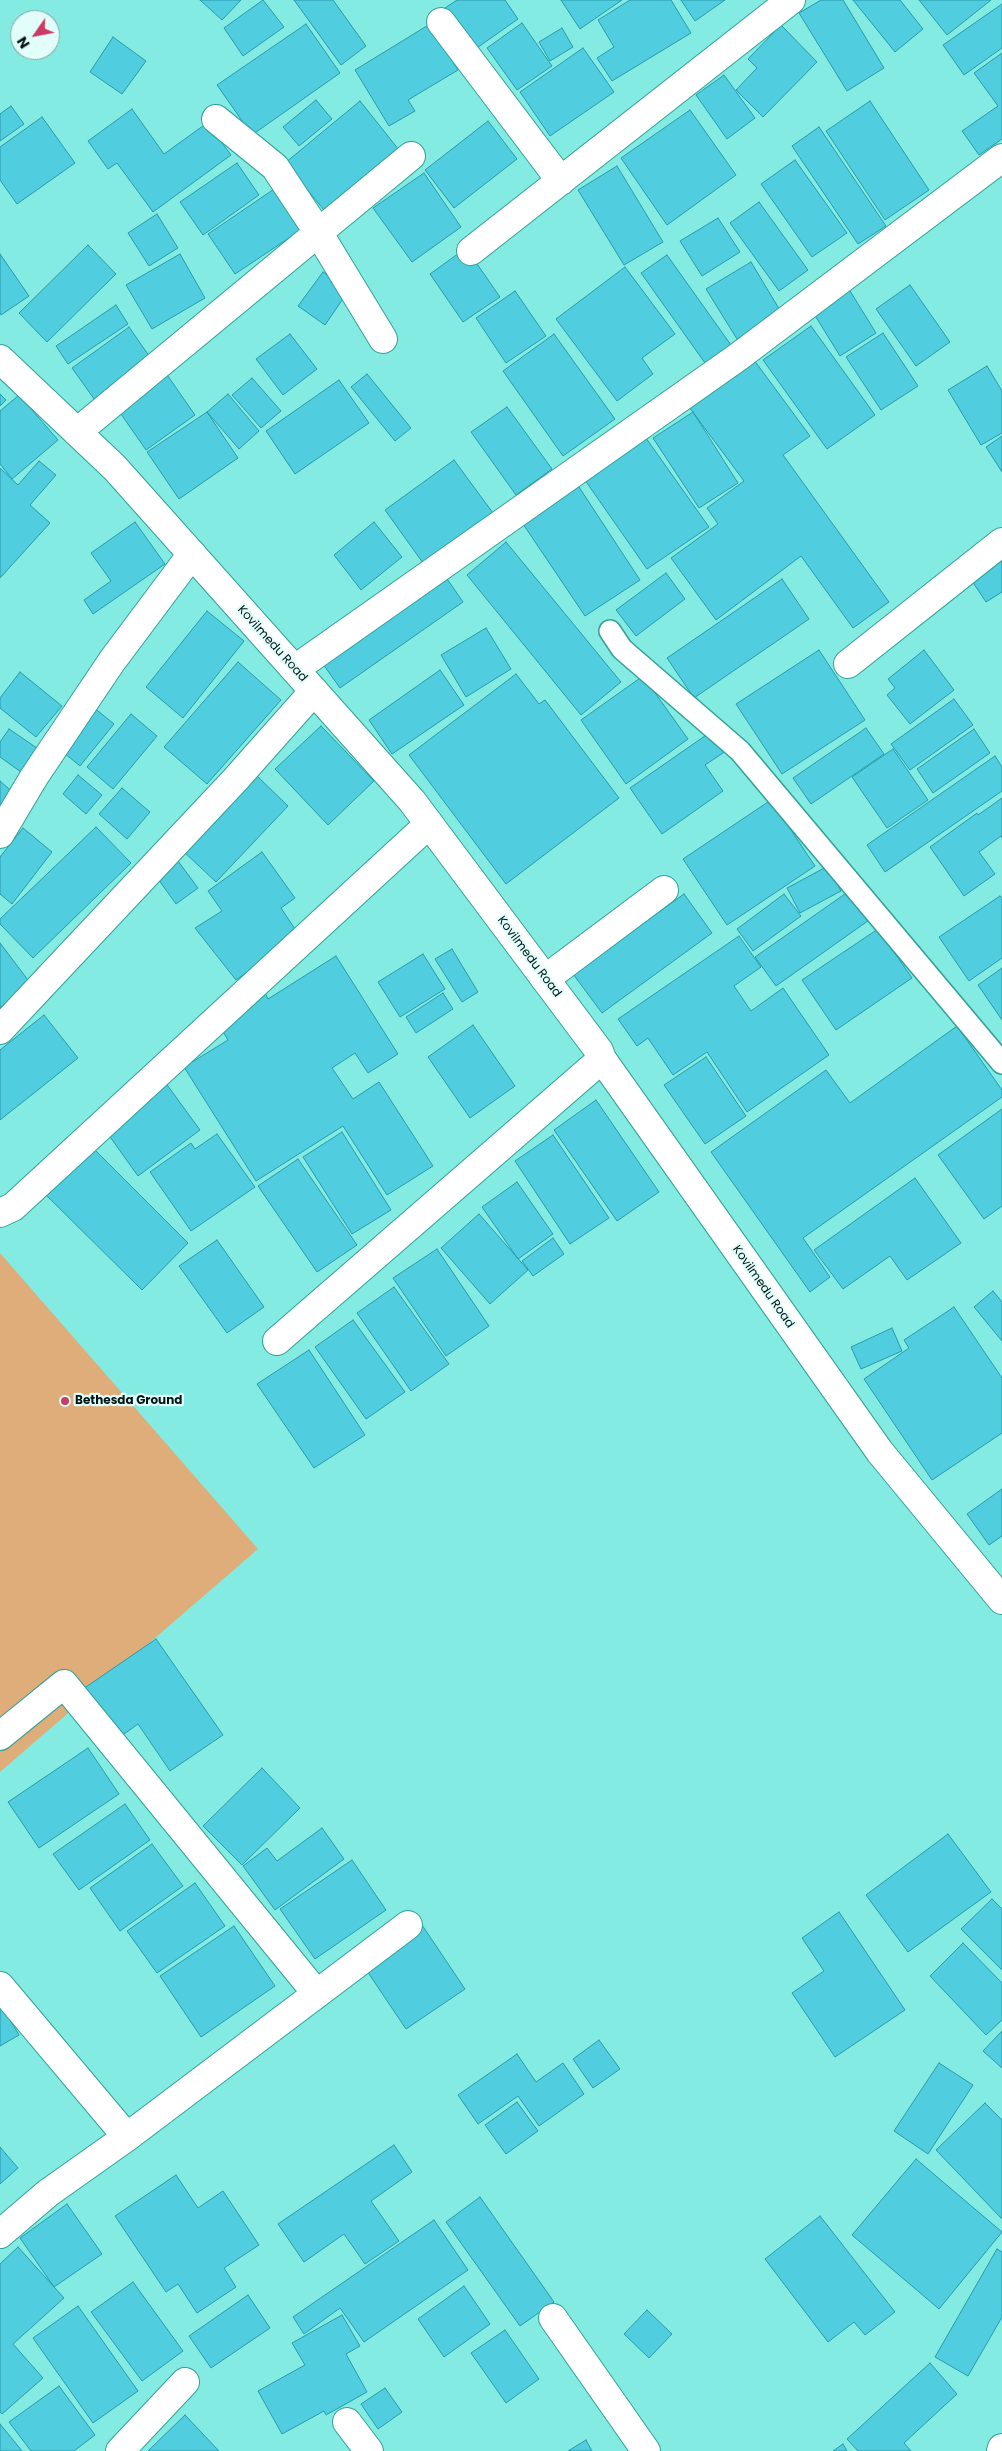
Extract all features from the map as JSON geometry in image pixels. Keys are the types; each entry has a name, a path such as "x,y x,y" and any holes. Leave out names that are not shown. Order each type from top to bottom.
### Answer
{"street":[{"path":"471,251 791,0"},
{"path":"441,22 560,181"},
{"path":"216,119 275,167 318,232 383,339"},
{"path":"77,432 411,156"},
{"path":"294,669 738,357 1002,158"},
{"name":"Kovilmedu Road","path":"0,359 115,468 412,801 599,1051 602,1059 880,1452 1002,1600"},
{"path":"848,664 1002,542"},
{"path":"0,834 34,777 106,668 192,554"},
{"path":"0,1030 235,780 314,691"},
{"path":"0,1213 14,1207 429,824"},
{"path":"545,979 664,890"},
{"path":"277,1341 602,1059"},
{"path":"0,1736 64,1684 317,1994"},
{"path":"0,2234 48,2193 127,2137 408,1925"},
{"path":"0,1986 127,2137"},
{"path":"553,2318 646,2451"},
{"path":"123,2450 186,2382"},
{"path":"347,2422 369,2451"}],"lane":[{"path":"610,631 622,648 740,751 1002,1063"}],"shaded area":[{"name":"Bethesda Ground","path":"0,1253 258,1549 0,1772"}],"building":[{"path":"200,0 241,0 222,20"},
{"path":"263,0 284,27 243,56 224,28"},
{"path":"294,0 333,0 366,46 341,65"},
{"path":"457,0 505,0 518,19 474,50 445,8"},
{"path":"561,0 622,0 580,29"},
{"path":"630,0 671,0 691,33 612,81 597,58 614,47 598,20"},
{"path":"681,0 725,0 695,21"},
{"path":"821,0 843,0 884,68 847,91 799,13"},
{"path":"853,0 900,0 923,29 895,52"},
{"path":"919,0 991,0 947,35"},
{"path":"1002,4 1002,48 964,75 943,45"},
{"path":"522,23 552,66 517,90 487,48"},
{"path":"306,24 340,73 252,135 217,85"},
{"path":"430,24 458,70 408,100 415,111 389,126 355,70"},
{"path":"781,25 817,62 763,117 736,90 757,68 748,59"},
{"path":"562,28 573,47 550,61 539,42"},
{"path":"113,37 146,61 122,94 90,72"},
{"path":"583,48 614,92 550,136 520,92"},
{"path":"1002,53 1002,139 979,155 962,131 998,106 974,73"},
{"path":"724,75 755,118 727,139 696,95"},
{"path":"316,100 332,119 299,146 283,127"},
{"path":"360,101 399,150 324,210 285,163"},
{"path":"870,101 929,190 885,220 826,131"},
{"path":"11,106 24,124 0,141 0,114"},
{"path":"132,109 164,154 207,123 231,155 153,212 117,163 108,169 88,141"},
{"path":"690,110 736,175 667,225 621,158"},
{"path":"42,117 75,163 17,204 0,180 0,147"},
{"path":"488,121 517,159 454,208 425,170"},
{"path":"819,127 886,226 858,244 792,146"},
{"path":"795,160 847,233 812,257 761,184"},
{"path":"237,163 259,195 203,235 180,202"},
{"path":"617,166 663,242 624,265 578,190"},
{"path":"424,173 461,227 412,262 373,208"},
{"path":"280,185 307,226 235,274 208,234"},
{"path":"759,202 808,270 779,291 730,223"},
{"path":"157,214 178,248 149,266 128,233"},
{"path":"718,218 740,252 702,276 680,241"},
{"path":"88,245 116,274 47,342 19,313"},
{"path":"466,248 500,297 463,322 430,274"},
{"path":"0,254 29,296 1,315 0,313"},
{"path":"180,254 205,298 152,329 126,285"},
{"path":"667,255 731,345 705,363 641,273"},
{"path":"751,262 781,312 737,339 706,289"},
{"path":"625,267 675,334 642,358 653,374 617,401 556,319"},
{"path":"323,272 349,290 325,325 298,306"},
{"path":"910,285 950,342 916,366 876,309"},
{"path":"847,286 876,333 840,356 811,309"},
{"path":"515,291 546,336 506,363 476,318"},
{"path":"116,305 128,324 68,364 56,346"},
{"path":"811,326 875,415 827,449 763,360"},
{"path":"129,327 154,363 97,403 72,368"},
{"path":"883,333 918,386 881,410 846,357"},
{"path":"290,334 317,369 283,395 256,359"},
{"path":"554,334 615,419 563,456 503,371"},
{"path":"754,360 810,436 783,455 889,602 853,628 801,556 716,620 671,558 718,524 707,508 744,481 689,407"},
{"path":"987,366 1002,391 1002,433 981,445 948,390"},
{"path":"163,369 195,415 146,450 114,404"},
{"path":"367,374 411,428 395,441 351,387"},
{"path":"252,378 281,411 261,428 232,395"},
{"path":"339,380 369,423 295,474 266,431"},
{"path":"0,394 6,400 0,406"},
{"path":"228,394 259,431 239,449 207,412"},
{"path":"19,395 58,440 12,479 0,464 0,411"},
{"path":"507,407 552,469 516,495 471,432"},
{"path":"207,412 238,458 179,499 147,452"},
{"path":"693,412 738,483 699,508 653,438"},
{"path":"641,431 709,527 647,569 580,473"},
{"path":"1002,436 1002,472 986,447"},
{"path":"454,460 493,513 423,563 385,510"},
{"path":"39,461 56,475 30,505 50,523 0,578 0,468 18,485"},
{"path":"577,484 640,580 585,616 521,521"},
{"path":"135,522 165,564 93,614 84,600 111,581 91,553"},
{"path":"374,522 402,557 361,590 334,555"},
{"path":"506,542 621,682 581,715 467,575"},
{"path":"1002,558 1002,592 986,602 970,578"},
{"path":"441,570 463,602 340,688 318,657"},
{"path":"666,573 685,599 636,636 616,610"},
{"path":"782,579 809,619 694,698 667,658"},
{"path":"207,611 244,641 183,718 146,687"},
{"path":"486,628 511,669 466,697 441,655"},
{"path":"819,650 865,720 782,774 736,704"},
{"path":"924,650 954,690 910,724 887,695 895,688 888,679"},
{"path":"238,662 281,700 207,784 164,747"},
{"path":"440,670 464,705 392,754 369,720"},
{"path":"20,672 62,706 36,737 0,708 0,698"},
{"path":"516,674 539,704 545,700 619,798 506,884 409,755"},
{"path":"643,676 688,739 626,784 581,720"},
{"path":"954,699 973,725 910,770 891,744"},
{"path":"92,706 114,724 80,766 58,748"},
{"path":"131,714 157,736 113,789 87,767"},
{"path":"321,726 374,781 328,825 275,769"},
{"path":"866,728 884,754 811,804 793,778"},
{"path":"9,729 37,748 21,772 0,757 0,742"},
{"path":"974,729 990,753 933,793 917,769"},
{"path":"712,731 726,751 705,765 723,791 662,834 630,788"},
{"path":"893,749 928,800 887,828 852,777"},
{"path":"995,756 1002,767 1002,791 885,872 867,845"},
{"path":"255,774 288,806 216,882 182,850"},
{"path":"78,775 102,795 86,814 63,794"},
{"path":"0,781 16,795 0,814"},
{"path":"122,788 150,812 127,839 99,814"},
{"path":"1002,798 1002,838 1001,836 979,852 995,874 964,896 930,847 977,813 978,815"},
{"path":"771,800 815,866 727,925 683,859"},
{"path":"96,827 131,863 33,958 0,924 0,919"},
{"path":"23,828 52,852 12,904 0,894 0,857"},
{"path":"262,852 295,898 281,908 299,935 236,980 195,928 222,911 208,891"},
{"path":"175,857 198,888 176,904 153,872"},
{"path":"828,866 841,891 800,913 787,888"},
{"path":"852,889 872,918 776,986 755,957"},
{"path":"684,894 712,933 602,1013 573,974"},
{"path":"784,894 801,916 753,951 737,929"},
{"path":"1000,896 1002,898 1002,958 969,981 939,937"},
{"path":"878,929 912,978 836,1030 802,980"},
{"path":"739,936 761,967 734,986 751,1011 783,988 829,1055 747,1112 707,1052 673,1075 648,1038 637,1046 618,1019"},
{"path":"0,943 31,984 0,1008"},
{"path":"452,949 478,992 462,1002 435,959"},
{"path":"423,954 445,989 400,1017 378,982"},
{"path":"336,956 398,1054 368,1073 355,1053 332,1068 353,1099 379,1082 433,1166 387,1195 343,1126 256,1181 184,1067 228,1040 218,1023 265,993 268,999"},
{"path":"1002,968 1002,1020 978,985"},
{"path":"443,993 453,1009 416,1033 406,1017"},
{"path":"44,1015 78,1058 0,1120 0,1050"},
{"path":"473,1025 515,1086 470,1118 428,1057"},
{"path":"957,1026 1002,1090 1002,1097 803,1238 830,1277 810,1292 711,1152 826,1070 850,1103"},
{"path":"706,1057 746,1116 705,1144 664,1085"},
{"path":"165,1082 200,1130 138,1176 103,1127"},
{"path":"596,1100 659,1192 617,1221 554,1130"},
{"path":"1002,1109 1002,1206 984,1219 938,1155"},
{"path":"342,1132 391,1210 352,1234 303,1157"},
{"path":"217,1134 255,1187 191,1231 150,1172 191,1143 195,1149"},
{"path":"553,1135 609,1218 570,1244 515,1161"},
{"path":"92,1147 188,1243 142,1290 45,1194"},
{"path":"298,1159 357,1245 317,1272 258,1186"},
{"path":"915,1178 961,1243 907,1280 890,1256 843,1289 814,1250"},
{"path":"517,1182 553,1234 518,1259 482,1207"},
{"path":"479,1214 528,1270 490,1304 441,1248"},
{"path":"553,1238 564,1254 533,1276 522,1261"},
{"path":"217,1240 264,1307 227,1333 179,1266"},
{"path":"437,1249 489,1326 446,1356 393,1278"},
{"path":"394,1287 449,1364 411,1391 357,1313"},
{"path":"993,1291 1002,1302 1002,1341 974,1307"},
{"path":"954,1307 1002,1378 1002,1433 932,1480 864,1379 909,1348 904,1340"},
{"path":"353,1320 405,1392 366,1419 315,1347"},
{"path":"892,1328 902,1351 861,1369 851,1347"},
{"path":"309,1350 365,1435 314,1468 257,1384"},
{"path":"1002,1489 1002,1536 989,1545 967,1514"},
{"path":"156,1639 223,1735 170,1771 138,1724 117,1739 83,1689"},
{"path":"88,1748 119,1794 39,1848 8,1802"},
{"path":"262,1768 300,1808 242,1865 203,1826"},
{"path":"125,1804 150,1840 79,1890 53,1854"},
{"path":"322,1828 344,1859 275,1910 243,1866 267,1848 277,1861"},
{"path":"948,1834 991,1892 908,1952 866,1895"},
{"path":"152,1844 183,1886 120,1931 90,1888"},
{"path":"352,1860 386,1910 315,1959 280,1909"},
{"path":"195,1883 225,1926 157,1973 127,1931"},
{"path":"992,1899 1002,1909 1002,1970 961,1929"},
{"path":"839,1912 905,2010 835,2057 792,1993 824,1971 802,1938"},
{"path":"422,1925 465,1989 406,2029 363,1965"},
{"path":"234,1926 275,1986 201,2037 160,1976"},
{"path":"963,1943 1002,1983 1002,2020 986,2035 930,1976"},
{"path":"0,2003 19,2035 0,2046"},
{"path":"1002,2031 1002,2068 983,2051"},
{"path":"599,2040 620,2069 593,2088 573,2059"},
{"path":"517,2054 536,2082 563,2063 584,2094 539,2126 518,2096 478,2124 458,2095"},
{"path":"939,2063 973,2085 928,2154 894,2131"},
{"path":"517,2102 538,2131 506,2154 485,2125"},
{"path":"985,2103 1002,2120 1002,2219 936,2150"},
{"path":"394,2145 412,2172 371,2201 399,2241 365,2264 344,2234 304,2262 278,2224"},
{"path":"0,2147 18,2168 0,2184"},
{"path":"916,2159 1002,2232 939,2309 852,2235"},
{"path":"176,2175 198,2208 223,2191 259,2245 224,2268 236,2287 197,2313 178,2284 166,2292 115,2216"},
{"path":"480,2197 554,2302 520,2326 446,2222"},
{"path":"67,2204 102,2254 54,2287 20,2238"},
{"path":"820,2216 895,2312 865,2335 854,2322 828,2342 765,2259"},
{"path":"434,2220 468,2270 364,2342 340,2308 304,2334 293,2317"},
{"path":"18,2247 64,2298 13,2344 43,2378 2,2414 0,2412 0,2264"},
{"path":"997,2249 1002,2252 1002,2317 968,2376 935,2357"},
{"path":"133,2282 183,2351 142,2381 91,2312"},
{"path":"464,2286 490,2324 444,2357 418,2319"},
{"path":"248,2295 270,2328 211,2368 189,2336"},
{"path":"78,2306 138,2391 93,2423 33,2338"},
{"path":"647,2310 672,2334 649,2358 624,2334"},
{"path":"342,2315 360,2346 346,2354 367,2392 326,2415 324,2411 282,2434 258,2391 305,2365 292,2343"},
{"path":"505,2330 539,2379 506,2403 471,2353"},
{"path":"930,2363 957,2394 904,2443 911,2451 858,2451 847,2439"},
{"path":"59,2386 95,2435 74,2451 31,2451 9,2422"},
{"path":"385,2388 402,2412 378,2429 361,2404"},
{"path":"185,2415 219,2451 148,2451"},
{"path":"0,2424 22,2451 0,2451"},
{"path":"586,2440 592,2451 568,2451"},
{"path":"843,2444 847,2451 833,2451"}],"place":[{"name":"Bethesda Ground","path":"65,1401"}]}
